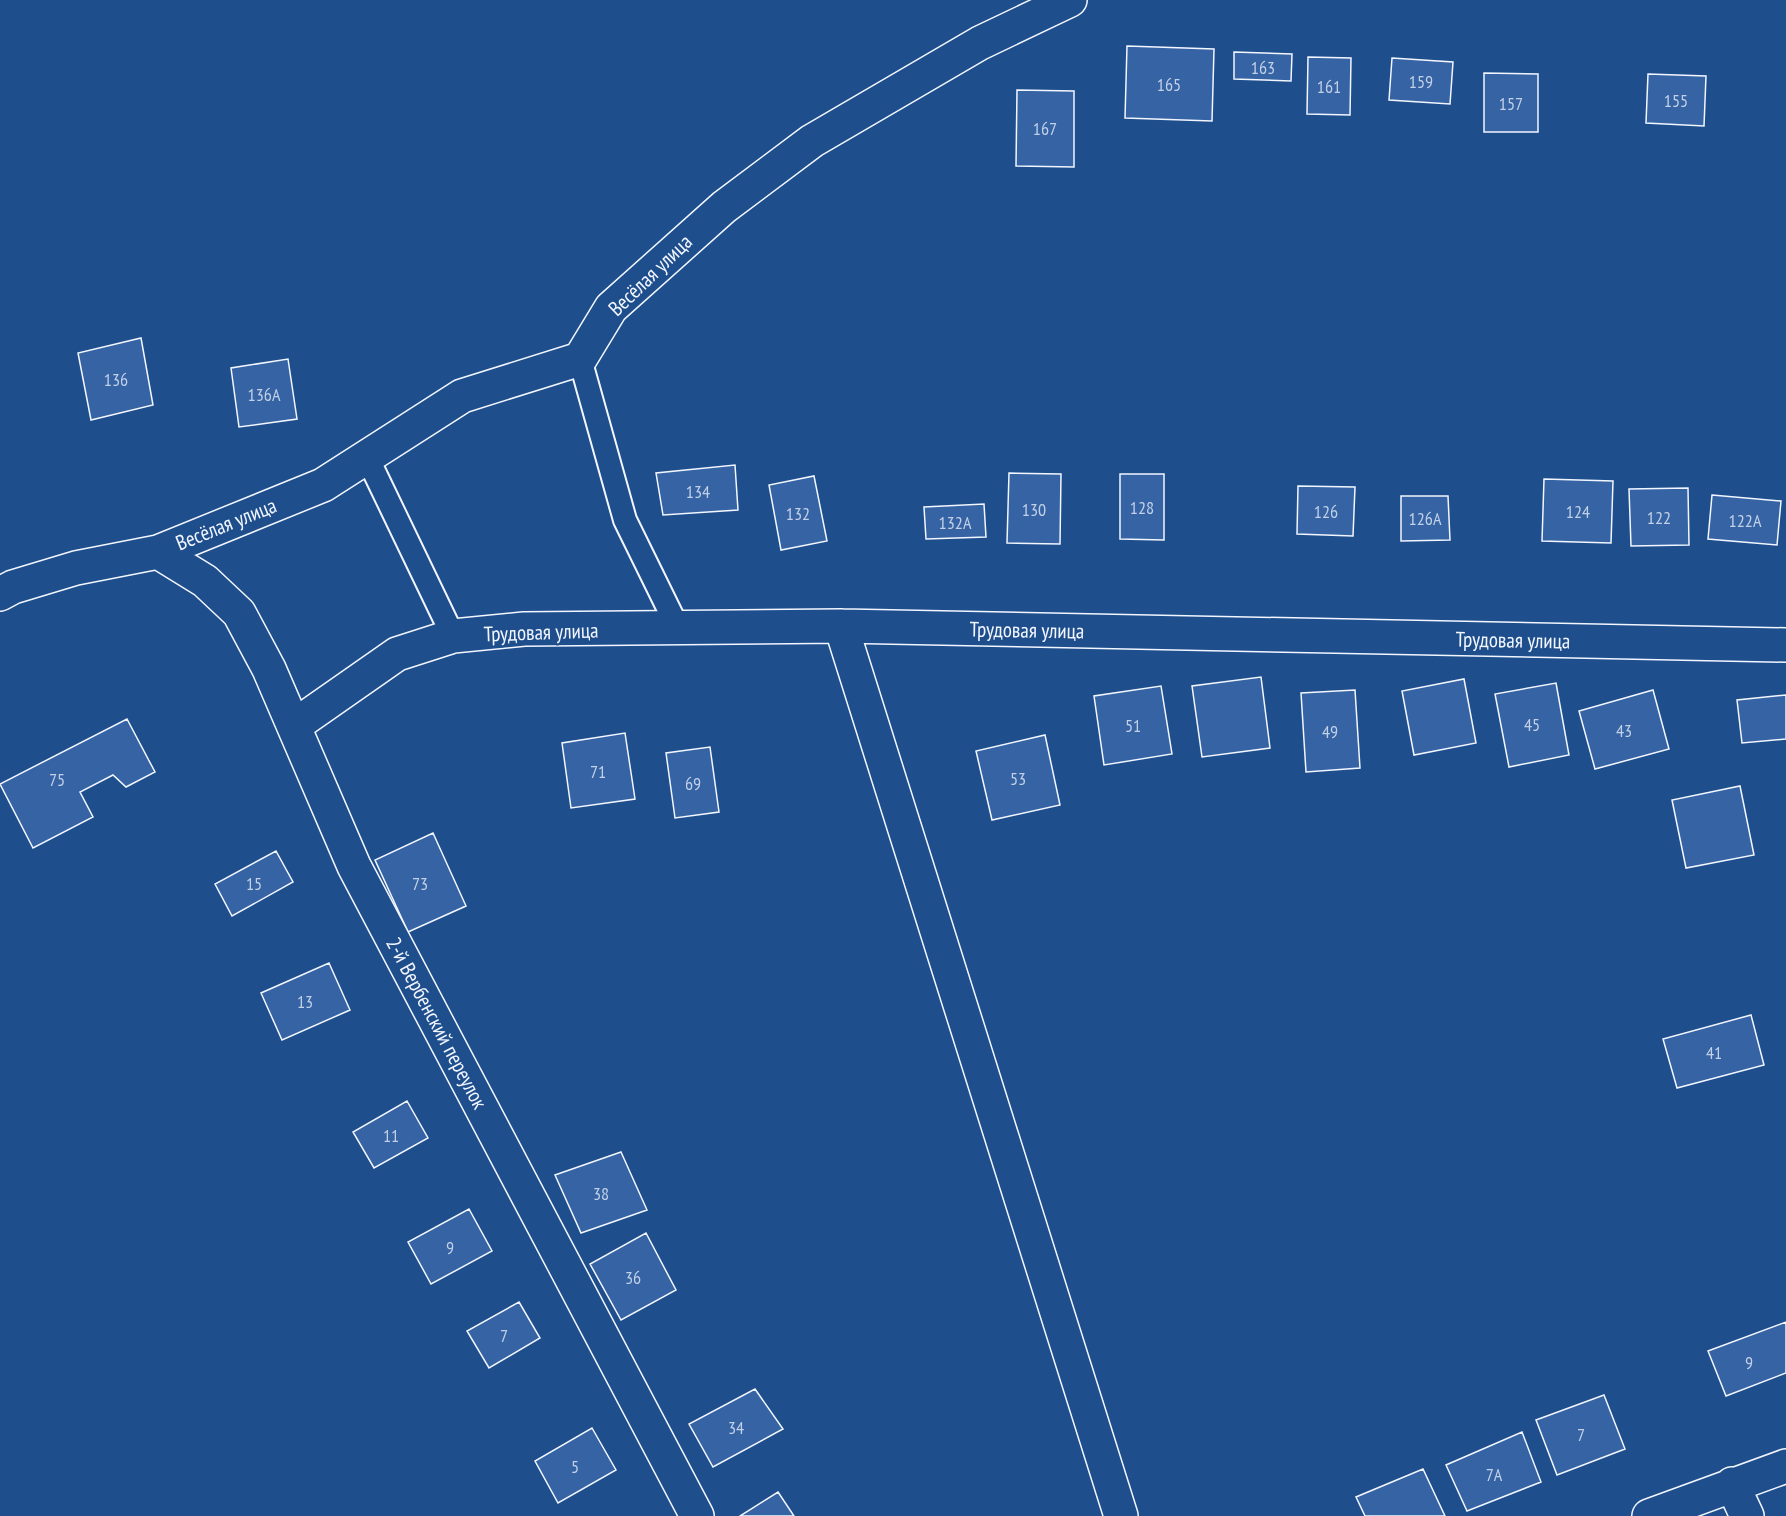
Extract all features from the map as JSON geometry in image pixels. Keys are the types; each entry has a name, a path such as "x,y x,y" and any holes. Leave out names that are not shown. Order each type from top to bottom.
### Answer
{"street":[{"name":"Весёлая улица","path":"0,594 13,587 76,568 158,552 323,485 462,396 580,359 611,308 724,207 803,148 980,43 1070,0"},
{"name":"2-й Вербенский переулок","path":"158,552 205,581 239,613 270,669 354,866 697,1516"},
{"name":"Трудовая улица","path":"294,726 398,654 453,636 524,629 841,626 1786,645"},
{"path":"841,626 1120,1516"},
{"path":"1649,1516 1786,1466"},
{"path":"1732,1484 1747,1516"}],"lane":[{"path":"580,359 625,520 678,628"},
{"path":"367,457 453,636"}],"building":[{"path":"1127,46 1214,49 1212,121 1125,118"},
{"path":"1234,52 1292,54 1291,81 1234,79"},
{"path":"1308,57 1351,58 1350,115 1307,114"},
{"path":"1392,58 1453,62 1450,104 1389,100"},
{"path":"1484,73 1538,74 1538,132 1484,132"},
{"path":"1648,74 1706,76 1704,126 1646,123"},
{"path":"1017,90 1074,91 1074,167 1016,166"},
{"path":"141,338 153,405 91,420 78,353"},
{"path":"288,359 297,419 239,427 231,368"},
{"path":"735,465 738,510 663,515 656,473"},
{"path":"1009,473 1061,474 1060,544 1007,543"},
{"path":"1120,474 1164,474 1164,540 1120,539"},
{"path":"814,476 827,541 781,550 769,485"},
{"path":"1544,479 1613,481 1611,543 1542,541"},
{"path":"1298,486 1355,487 1353,536 1297,534"},
{"path":"1688,488 1689,545 1631,546 1629,489"},
{"path":"1712,495 1781,501 1777,545 1708,539"},
{"path":"1401,496 1448,496 1450,540 1401,541"},
{"path":"984,504 986,537 926,539 924,507"},
{"path":"1261,677 1270,748 1202,757 1192,686"},
{"path":"1464,679 1476,743 1414,755 1402,691"},
{"path":"1556,683 1569,755 1509,767 1495,694"},
{"path":"1161,686 1172,754 1104,765 1094,696"},
{"path":"1355,690 1360,768 1306,772 1301,693"},
{"path":"1653,690 1669,749 1595,769 1579,711"},
{"path":"1786,695 1786,739 1742,743 1737,700"},
{"path":"127,719 155,772 126,787 113,775 80,792 93,817 33,848 0,784"},
{"path":"625,733 635,799 571,808 562,743"},
{"path":"1045,735 1060,805 992,820 976,751"},
{"path":"710,747 719,812 675,818 666,753"},
{"path":"1740,786 1754,855 1686,868 1672,800"},
{"path":"433,833 466,906 408,932 375,860"},
{"path":"276,851 293,882 232,916 215,884"},
{"path":"329,963 350,1010 282,1040 261,993"},
{"path":"1751,1015 1764,1065 1677,1088 1663,1039"},
{"path":"407,1101 428,1138 374,1168 353,1132"},
{"path":"621,1152 647,1210 581,1233 555,1175"},
{"path":"469,1209 492,1251 431,1284 408,1242"},
{"path":"646,1233 676,1290 621,1320 590,1264"},
{"path":"519,1302 540,1338 489,1368 467,1331"},
{"path":"1786,1322 1786,1373 1726,1396 1708,1351"},
{"path":"755,1389 783,1429 713,1467 689,1424"},
{"path":"1604,1395 1625,1449 1557,1475 1536,1420"},
{"path":"592,1428 616,1470 558,1503 535,1461"},
{"path":"1522,1432 1541,1482 1467,1511 1446,1465"},
{"path":"1423,1469 1445,1516 1365,1516 1356,1497"},
{"path":"778,1492 794,1516 740,1516"}]}
